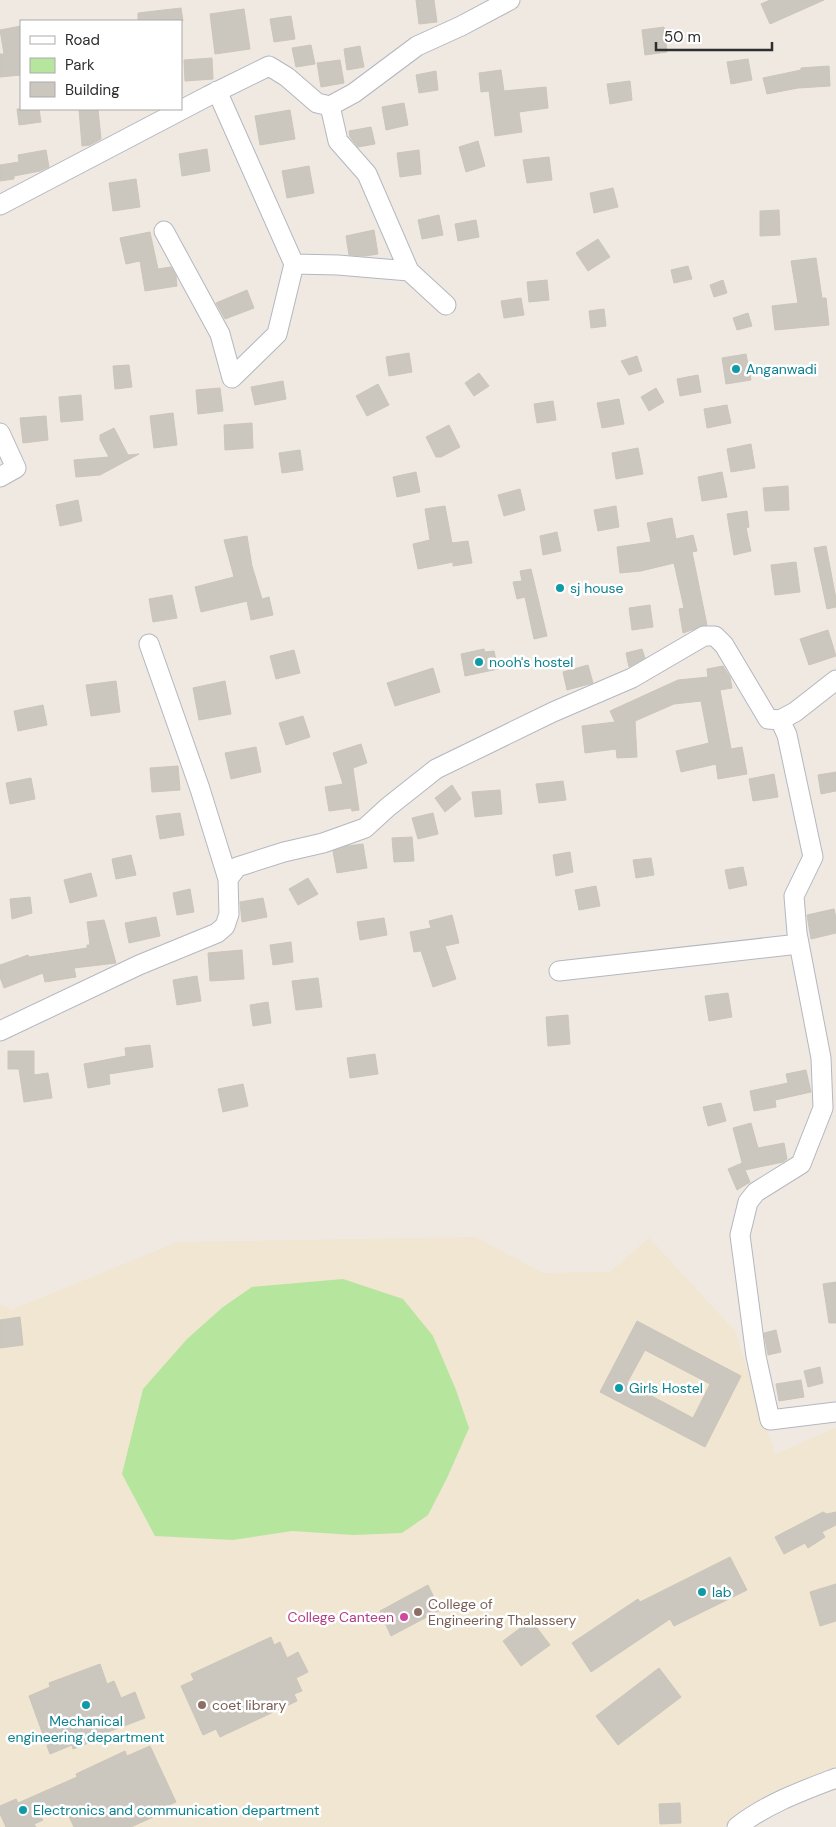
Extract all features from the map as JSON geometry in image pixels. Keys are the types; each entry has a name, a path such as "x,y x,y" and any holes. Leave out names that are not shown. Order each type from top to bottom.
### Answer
{"street":[{"path":"182,109 269,66 287,76 317,103 330,106 354,93 417,46 461,26 510,0"},
{"path":"164,231 220,334 232,378 277,334 294,264 217,91"},
{"path":"330,106 338,141 367,174 409,271 446,305"},
{"path":"0,205 181,110"},
{"path":"294,264 338,265 409,271"},
{"path":"0,432 16,468 0,477"},
{"path":"228,879 236,867 284,852 323,843 365,828 436,769 553,712 632,678 704,636 716,636 724,645 768,719 780,720 795,712 836,680"},
{"path":"0,1032 139,965 217,933 226,926 229,914 228,879 200,789 149,644"},
{"path":"780,720 788,735 813,857 794,896 799,944 821,1058 823,1108 801,1164 756,1192 748,1202 740,1235 756,1356 770,1420 836,1412"},
{"path":"559,971 799,944"},
{"path":"737,1827 748,1818 790,1796 836,1778"}],"shaded area":[{"name":"College of Engineering Thalassery","path":"475,1237 543,1273 610,1272 649,1238 735,1331 775,1454 836,1428 836,1769 790,1785 741,1812 724,1827 0,1827 0,1304 11,1310 178,1242"}],"green space":[{"path":"343,1279 403,1299 433,1336 456,1390 469,1428 428,1515 402,1533 353,1535 292,1531 233,1540 155,1536 122,1474 143,1389 187,1339 223,1307 252,1287"}],"building":[{"path":"416,0 434,0 437,22 419,24"},
{"path":"770,0 824,0 770,24 761,4"},
{"path":"181,8 183,21 138,20 138,13"},
{"path":"244,9 250,49 215,54 210,14"},
{"path":"291,16 295,39 274,42 270,19"},
{"path":"20,26 20,75 0,77 0,54 4,54 0,30"},
{"path":"664,27 667,52 645,55 642,30"},
{"path":"311,45 315,64 296,67 292,48"},
{"path":"360,46 364,67 347,70 344,49"},
{"path":"212,58 213,79 185,81 184,60"},
{"path":"748,59 752,80 731,84 727,62"},
{"path":"340,60 344,83 321,87 317,63"},
{"path":"829,66 830,86 798,88 767,94 763,78 801,70 801,68"},
{"path":"501,70 504,91 546,87 548,108 519,112 522,132 495,136 489,91 481,92 479,73"},
{"path":"436,71 438,90 419,93 416,75"},
{"path":"630,81 632,100 610,104 607,84"},
{"path":"404,103 408,125 386,130 382,107"},
{"path":"17,109 39,110 41,122 19,125"},
{"path":"79,110 98,110 101,139 90,145 82,146"},
{"path":"290,110 295,139 260,145 255,116"},
{"path":"371,127 375,144 358,147 350,137 349,131"},
{"path":"478,141 485,166 466,172 459,147"},
{"path":"207,149 210,171 182,176 179,154"},
{"path":"46,150 49,167 40,171 14,176 14,179 0,181 0,165 19,162 18,155"},
{"path":"419,150 421,174 400,177 397,153"},
{"path":"549,157 552,180 527,183 523,160"},
{"path":"309,166 314,193 287,198 282,171"},
{"path":"136,179 140,207 113,211 109,183"},
{"path":"613,188 618,207 594,213 590,193"},
{"path":"779,210 780,235 760,236 760,211"},
{"path":"439,215 443,235 422,239 418,220"},
{"path":"476,220 479,237 458,241 455,224"},
{"path":"374,230 378,254 365,256 349,255 346,236"},
{"path":"150,232 158,269 171,267 176,276 177,286 145,291 140,261 126,264 120,238"},
{"path":"598,239 610,257 588,271 576,253"},
{"path":"816,258 822,298 826,298 829,325 775,330 772,306 798,303 791,261"},
{"path":"688,266 692,279 674,283 671,270"},
{"path":"547,280 549,300 529,302 527,282"},
{"path":"723,280 727,293 714,297 710,285"},
{"path":"247,290 254,308 225,319 216,303"},
{"path":"521,298 524,315 504,318 501,301"},
{"path":"604,309 606,326 591,328 589,311"},
{"path":"748,313 752,326 737,330 733,318"},
{"path":"409,353 412,372 389,376 386,357"},
{"name":"Anganwadi","path":"746,354 751,380 726,384 722,358"},
{"path":"637,356 642,371 629,375 621,361"},
{"path":"129,365 132,387 115,389 113,366"},
{"path":"479,373 489,386 474,396 465,383"},
{"path":"698,375 701,392 680,396 677,379"},
{"path":"283,381 286,399 255,405 251,387"},
{"path":"378,384 389,405 367,416 356,396"},
{"path":"220,388 223,411 198,414 196,390"},
{"path":"656,388 664,402 649,411 641,397"},
{"path":"81,395 83,420 61,422 59,397"},
{"path":"619,399 624,424 602,428 597,403"},
{"path":"553,401 556,420 537,423 534,404"},
{"path":"727,405 731,423 707,428 704,409"},
{"path":"173,413 177,445 154,448 150,416"},
{"path":"46,416 48,440 23,443 20,418"},
{"path":"252,423 253,448 225,450 224,425"},
{"path":"449,425 460,447 441,457 436,457 426,437"},
{"path":"114,428 128,455 139,454 100,475 76,477 74,460 109,457 100,440 100,435"},
{"path":"751,444 755,468 731,472 727,449"},
{"path":"638,448 643,474 616,479 612,453"},
{"path":"300,450 303,470 282,473 279,453"},
{"path":"416,472 420,492 397,497 393,477"},
{"path":"722,472 727,497 702,501 698,477"},
{"path":"788,486 789,510 765,511 763,488"},
{"path":"520,489 525,510 504,516 498,495"},
{"path":"78,500 82,521 60,526 56,505"},
{"path":"445,506 452,543 468,541 472,563 453,566 453,562 418,569 413,544 430,540 425,509"},
{"path":"616,506 619,527 598,531 594,510"},
{"path":"747,511 749,527 746,528 751,551 734,555 727,514"},
{"path":"672,518 676,539 693,535 697,551 692,552 707,625 683,633 679,609 684,608 674,563 641,571 620,573 617,547 651,542 647,523"},
{"path":"557,532 561,551 543,555 540,536"},
{"path":"247,536 252,566 262,599 269,597 273,615 251,620 247,601 201,612 195,587 234,577 224,540"},
{"path":"826,546 836,599 836,607 827,609 814,548"},
{"path":"796,562 800,592 775,595 771,565"},
{"path":"531,569 547,636 534,639 525,597 517,599 513,582 522,581 520,571"},
{"path":"172,595 177,618 153,622 149,599"},
{"path":"650,605 653,627 632,630 629,608"},
{"path":"828,630 836,656 809,665 800,639"},
{"name":"nooh's hostel","path":"484,649 485,652 494,651 498,669 465,676 461,654"},
{"path":"642,649 645,658 629,667 626,653"},
{"path":"294,650 300,673 276,679 270,656"},
{"path":"588,665 593,683 567,690 563,672"},
{"path":"723,666 730,677 732,688 720,690 731,749 742,747 747,774 718,779 716,764 681,772 676,751 709,743 701,701 674,704 635,721 637,757 617,758 616,749 585,753 582,726 615,722 610,711 678,680 708,677 707,669"},
{"path":"433,668 440,692 395,706 387,683"},
{"path":"116,681 120,712 91,716 86,685"},
{"path":"225,681 231,714 199,720 193,688"},
{"path":"43,705 47,725 18,731 14,711"},
{"path":"303,716 310,737 286,745 279,723"},
{"path":"361,744 367,763 353,768 359,810 352,811 351,808 329,811 325,787 343,784 333,753"},
{"path":"256,747 261,772 231,779 225,753"},
{"path":"178,766 180,790 152,792 150,768"},
{"path":"836,772 836,791 821,794 818,775"},
{"path":"774,774 778,797 753,801 749,779"},
{"path":"31,778 35,799 10,804 6,783"},
{"path":"563,781 566,800 539,803 536,784"},
{"path":"452,785 461,799 445,812 435,798"},
{"path":"500,790 502,814 475,817 472,792"},
{"path":"180,813 184,835 160,839 156,816"},
{"path":"433,813 438,834 418,839 412,818"},
{"path":"412,837 414,861 394,862 392,838"},
{"path":"363,844 367,868 337,873 333,851 347,846"},
{"path":"570,852 573,872 556,876 553,855"},
{"path":"131,855 136,875 116,879 112,859"},
{"path":"651,858 654,875 636,878 633,860"},
{"path":"743,867 747,885 729,889 725,870"},
{"path":"91,873 97,896 70,903 64,880"},
{"path":"308,878 318,894 298,905 289,889"},
{"path":"596,886 600,906 579,910 575,890"},
{"path":"190,889 194,912 177,915 173,893"},
{"path":"30,897 32,913 12,919 10,899"},
{"path":"263,898 267,917 242,922 240,902"},
{"path":"834,909 836,933 811,939 807,915"},
{"path":"452,915 459,943 445,946 456,979 433,987 421,951 414,952 410,932 431,928 429,921"},
{"path":"156,917 160,936 129,943 125,923"},
{"path":"384,918 387,935 360,940 357,922"},
{"path":"104,920 116,963 74,968 76,977 45,982 43,973 4,988 0,977 0,965 28,955 29,957 87,948 87,945 90,945 87,922"},
{"path":"291,942 293,962 273,965 270,945"},
{"path":"242,950 244,979 210,981 208,953"},
{"path":"197,976 201,1001 177,1005 173,980"},
{"path":"318,978 322,1007 296,1010 292,981"},
{"path":"728,993 732,1017 709,1021 705,996"},
{"path":"268,1002 271,1023 253,1026 250,1005"},
{"path":"568,1015 570,1044 548,1046 546,1017"},
{"path":"150,1045 153,1067 109,1074 110,1084 88,1088 84,1064 126,1056 125,1048"},
{"path":"8,1051 34,1051 34,1075 48,1073 52,1098 24,1102 19,1069 8,1069"},
{"path":"375,1054 378,1074 350,1078 347,1058"},
{"path":"806,1070 811,1092 775,1100 776,1107 754,1111 750,1091 788,1083 786,1074"},
{"path":"243,1084 248,1106 223,1112 218,1089"},
{"path":"721,1103 726,1121 708,1126 703,1107"},
{"path":"751,1123 758,1148 784,1143 787,1159 783,1162 745,1170 750,1182 737,1190 728,1169 742,1163 743,1166 733,1128"},
{"path":"836,1282 836,1323 829,1323 823,1284"},
{"path":"20,1317 23,1345 0,1348 0,1320"},
{"name":"Girls Hostel","path":"637,1321 741,1376 705,1447 600,1392","holes":["645,1350 710,1384 693,1418 627,1383"]},
{"path":"776,1330 781,1352 768,1355 764,1333"},
{"path":"820,1367 823,1383 808,1387 804,1371"},
{"path":"801,1380 804,1397 779,1401 776,1384"},
{"path":"823,1512 827,1514 836,1512 836,1525 822,1532 825,1537 808,1548 805,1543 784,1554 775,1537"},
{"path":"730,1557 747,1590 674,1626 670,1619 591,1672 572,1643 638,1599 640,1602"},
{"path":"836,1584 836,1621 820,1626 810,1592"},
{"name":"College Canteen","path":"428,1585 440,1610 391,1636 380,1611"},
{"path":"531,1620 550,1645 521,1666 503,1641"},
{"path":"271,1637 274,1645 280,1642 287,1658 298,1652 308,1672 296,1678 302,1691 294,1694 297,1701 220,1737 216,1729 203,1735 181,1686 194,1680 191,1674"},
{"name":"Mechanical engineering department","path":"100,1664 107,1684 114,1681 121,1698 135,1692 145,1718 95,1737 96,1740 73,1749 72,1745 50,1754 29,1696 50,1687 49,1683"},
{"path":"659,1668 681,1697 618,1745 596,1716"},
{"path":"150,1746 176,1802 151,1813 153,1817 131,1827 74,1827 64,1806 41,1817 43,1820 34,1824 36,1827 6,1827 0,1814 0,1806 16,1799 18,1803 77,1777 76,1774 125,1751 127,1756"},
{"path":"680,1803 681,1823 660,1824 659,1804"}],"place":[{"name":"Anganwadi","path":"736,369"},
{"name":"sj house","path":"560,588"},
{"name":"nooh's hostel","path":"479,662"},
{"name":"Girls Hostel","path":"619,1388"},
{"name":"lab","path":"702,1592"},
{"name":"College of Engineering Thalassery","path":"418,1612"},
{"name":"College Canteen","path":"404,1617"},
{"name":"Mechanical engineering department","path":"86,1705"},
{"name":"coet library","path":"202,1705"},
{"name":"Electronics and communication department","path":"23,1810"}]}
